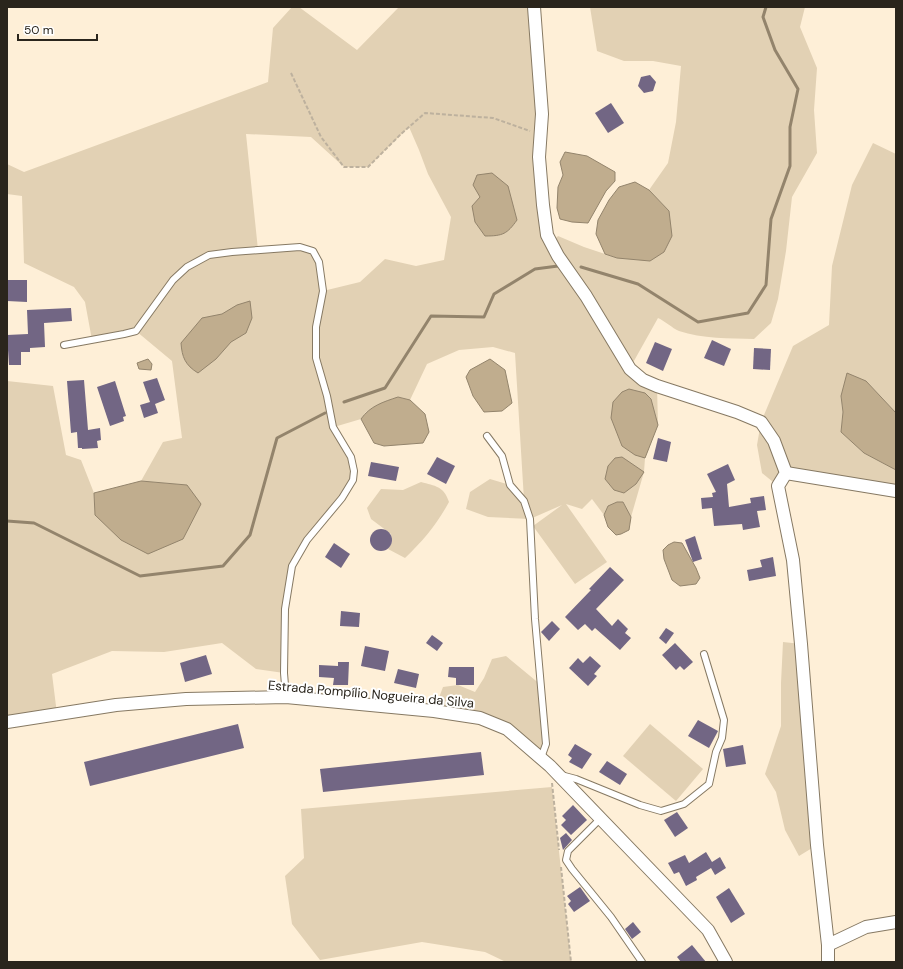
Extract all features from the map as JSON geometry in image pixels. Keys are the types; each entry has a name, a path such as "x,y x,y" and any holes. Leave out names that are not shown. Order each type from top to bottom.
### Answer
{"street":[{"path":"534,7 542,114 539,157 547,235 558,256 586,296 630,368 644,380 657,386 737,412 761,422 774,441 786,473"},
{"path":"786,473 896,491"},
{"path":"786,473 778,486 793,560 817,845 828,945 828,962"},
{"name":"Estrada Pompílio Nogueira da Silva","path":"7,722 116,705 186,699 286,697 434,711 480,718 507,729 558,774 708,930 726,962"},
{"path":"828,945 866,927 896,922"}],"lane":[{"path":"64,345 136,331 173,280 187,267 208,255 300,247 313,251 319,262 322,292 316,327 316,358 328,396 334,427 351,457 354,471 353,480 342,498 307,540 292,566 285,609 284,673 286,697"},
{"path":"487,436 502,456 510,485 524,501 530,519 535,619 546,744 541,758"},
{"path":"558,774 576,779 661,811 684,804 708,784 716,752 722,738 724,720 704,654"},
{"path":"600,819 568,850 566,860 611,917 642,962"}],"path":[{"path":"291,73 321,137 344,167 368,167 401,134 425,113 493,118 540,135"}],"shaded area":[{"path":"292,7 299,7 357,50 399,7 534,7 539,157 551,243 558,236 584,247 617,258 669,211 649,190 668,163 676,122 681,66 653,61 624,61 597,51 590,7 805,7 800,27 817,68 814,110 817,153 792,197 786,251 778,299 771,323 754,339 726,338 688,334 679,331 658,318 630,368 657,386 658,425 645,458 644,472 631,517 623,502 608,506 604,515 592,499 582,509 566,504 607,562 575,584 533,526 562,505 530,519 488,517 466,509 470,492 490,479 510,485 524,500 515,353 493,347 459,350 427,364 410,400 398,397 366,412 361,419 334,427 351,457 353,480 307,540 291,575 285,609 284,673 256,669 222,643 164,652 112,651 52,674 57,714 7,722 7,381 53,386 66,455 81,460 94,493 95,515 187,485 141,481 163,442 182,438 172,361 136,331 92,340 85,302 74,287 24,263 22,196 7,194 7,164 24,172 268,82 273,28","holes":["409,127 428,174 451,217 444,260 416,266 385,259 360,282 323,291 319,263 316,255 310,251 293,247 258,250 246,134 311,137 344,167 368,167"]},
{"path":"873,143 896,154 896,413 866,381 841,396 843,412 841,432 864,453 896,470 896,491 786,473 778,486 762,473 757,445 761,422 793,346 829,325 832,266 852,185"},
{"path":"565,152 587,156 615,172 615,181 606,191 588,223 572,222 560,219 557,208 558,187 563,175 560,162"},
{"path":"492,173 508,186 517,220 507,231 500,235 485,236 475,222 472,206 480,197 473,185 477,175"},
{"path":"635,182 649,190 669,211 672,236 664,252 650,261 617,258 605,254 596,234 598,220 609,200 619,187"},
{"path":"250,301 252,318 246,333 231,342 216,359 198,373 190,367 183,357 181,343 202,318 222,314 237,305"},
{"path":"148,359 152,364 151,370 139,369 137,363"},
{"path":"490,359 505,370 512,403 502,411 484,412 473,396 466,377 470,370"},
{"path":"847,373 866,381 896,413 896,470 864,453 841,432 843,412 841,396"},
{"path":"629,389 645,393 651,399 658,425 645,458 635,455 622,446 611,418 613,402 622,392"},
{"path":"398,397 410,400 425,414 429,432 423,443 384,446 374,443 361,419 373,408"},
{"path":"622,457 644,472 636,484 624,493 614,490 605,479 608,466 615,458"},
{"path":"141,481 187,485 201,504 183,539 148,554 121,540 95,515 94,493"},
{"path":"421,482 435,486 442,490 449,502 440,518 429,532 405,558 388,549 392,542 391,534 371,519 367,508 381,489 403,490"},
{"path":"617,502 623,502 631,517 629,530 616,535 608,527 604,515 608,506"},
{"path":"674,542 682,543 696,568 700,578 696,584 680,586 672,580 664,559 663,550"},
{"path":"783,642 801,644 817,845 799,856 785,830 776,792 765,774 781,726"},
{"path":"506,656 541,685 546,744 541,758 507,729 434,711 443,687 458,685 475,692 484,678 492,659"},
{"path":"650,724 703,769 676,801 623,756"},
{"path":"552,787 571,962 506,962 485,952 422,942 320,960 292,924 285,876 304,858 301,809"}],"building":[{"path":"650,75 656,82 653,91 644,93 638,86 641,77"},
{"path":"611,103 624,123 608,133 595,113"},
{"path":"7,280 27,280 27,302 7,301"},
{"path":"71,308 72,321 44,323 45,347 30,348 30,352 21,352 21,365 9,365 7,335 28,334 27,310"},
{"path":"712,340 731,349 724,366 704,358"},
{"path":"655,342 672,349 663,371 646,363"},
{"path":"754,348 771,349 770,370 753,369"},
{"path":"157,378 165,400 155,404 158,413 144,418 140,405 150,402 143,382"},
{"path":"84,380 88,430 100,428 101,440 97,441 98,448 78,448 77,432 71,433 67,381"},
{"path":"115,381 126,416 123,417 124,421 110,426 97,387"},
{"path":"658,438 671,442 667,462 653,459"},
{"path":"437,457 455,466 446,484 427,474"},
{"path":"371,462 399,467 396,481 368,476"},
{"path":"728,464 735,480 727,484 729,507 751,503 750,498 764,496 766,510 757,511 760,527 743,530 742,524 714,526 712,508 702,509 701,498 713,497 712,493 716,492 707,474"},
{"path":"377,529 385,529 392,536 392,544 385,551 377,551 370,544 370,536"},
{"path":"695,536 702,559 693,562 685,540"},
{"path":"334,543 350,554 341,568 325,557"},
{"path":"773,557 776,576 749,581 747,570 762,567 760,560"},
{"path":"610,567 624,580 596,609 612,626 618,619 628,629 625,633 631,638 620,650 595,628 592,631 585,624 578,630 565,617 591,590 589,589"},
{"path":"341,611 360,613 359,627 340,626"},
{"path":"552,621 560,629 549,641 541,632"},
{"path":"666,628 674,633 666,644 659,638"},
{"path":"432,635 443,643 437,651 426,643"},
{"path":"675,643 693,662 684,670 680,666 676,670 662,655"},
{"path":"365,646 389,651 385,671 361,666"},
{"path":"206,655 212,674 185,682 180,663"},
{"path":"590,656 601,666 594,674 597,676 588,686 569,668 578,658 583,663"},
{"path":"338,662 349,662 348,685 333,685 334,678 319,677 319,665 338,666"},
{"path":"449,667 474,667 474,685 456,685 456,678 448,677"},
{"path":"398,669 419,674 416,688 394,683"},
{"path":"698,720 718,731 709,748 688,736"},
{"path":"238,724 244,748 90,786 84,762"},
{"path":"575,744 592,754 582,769 569,762 572,758 568,755"},
{"path":"743,745 746,764 726,767 723,749"},
{"path":"481,752 484,775 323,792 320,769"},
{"path":"607,761 627,774 620,785 599,772"},
{"path":"573,805 587,820 571,835 561,825 566,820 562,816"},
{"path":"677,812 688,828 675,837 664,820"},
{"path":"566,833 572,840 563,850 560,838"},
{"path":"706,852 712,862 720,857 726,868 715,875 711,868 696,877 697,880 686,886 679,872 674,874 668,863 685,855 689,863"},
{"path":"580,887 590,901 574,912 568,904 571,901 567,896"},
{"path":"729,888 745,914 731,923 716,897"},
{"path":"633,922 641,932 632,939 625,929"},
{"path":"692,945 706,962 681,962 677,957"}],"waterway":[{"path":"581,267 638,284 698,322 748,313 766,285 771,219 790,166 790,127 798,89 775,50 763,17 766,7"},
{"path":"344,402 385,388 431,316 484,317 494,294 535,269 558,266"},
{"path":"7,521 34,523 140,576 223,566 250,535 277,438 325,413"}]}
